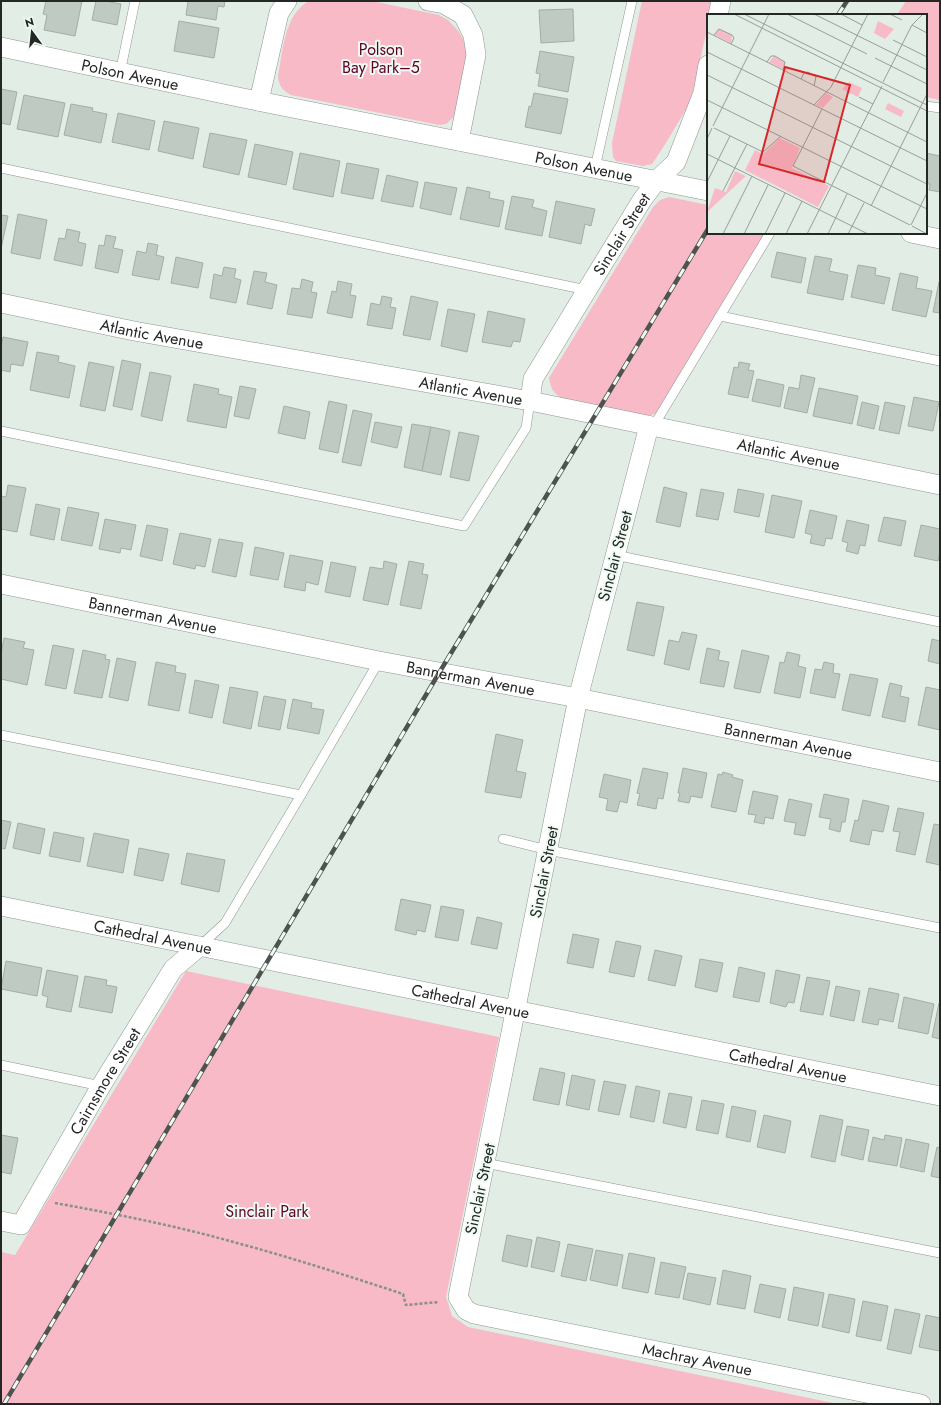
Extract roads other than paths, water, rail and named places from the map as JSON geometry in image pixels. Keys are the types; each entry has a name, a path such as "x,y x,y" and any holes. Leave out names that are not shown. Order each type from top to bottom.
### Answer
{"street":[{"path":"259,101 279,13 287,1"},
{"path":"428,1 444,4 463,15 473,35 476,55 459,141"},
{"path":"718,14 721,1"},
{"name":"Polson Avenue","path":"1,47 120,73 707,191"},
{"name":"Sinclair Street","path":"530,401 533,379 587,290 642,200 657,180 676,162 702,93 707,70"},
{"path":"916,234 940,239"},
{"name":"Atlantic Avenue","path":"1,303 134,331 530,401 940,485"},
{"name":"Sinclair Street","path":"474,1314 466,1310 459,1299 459,1290 517,1010 578,698 615,555 651,426"},
{"name":"Bannerman Avenue","path":"1,584 379,661 578,698 940,772"},
{"name":"Cathedral Avenue","path":"1,906 940,1096"},
{"name":"Cairnsmore Street","path":"1,1221 21,1225 101,1086 173,969 200,946"},
{"name":"Machray Avenue","path":"474,1314 921,1404"}],"lane":[{"path":"120,73 135,1"},
{"path":"595,168 632,1"},
{"path":"927,106 940,108"},
{"path":"1,168 587,290"},
{"path":"651,426 769,234"},
{"path":"720,316 940,361"},
{"path":"1,431 464,526 526,428 530,401"},
{"path":"615,555 940,622"},
{"path":"200,946 225,923 379,661"},
{"path":"1,735 301,795"},
{"path":"503,839 548,850 940,928"},
{"path":"1,1065 101,1086"},
{"path":"485,1163 940,1253"}],"railway":[{"path":"839,14 847,1"},
{"path":"4,1404 439,673 707,231"}],"park label":[{"name":"Polson Bay Park–5","path":"381,58"},
{"name":"Sinclair Park","path":"267,1211"}]}
